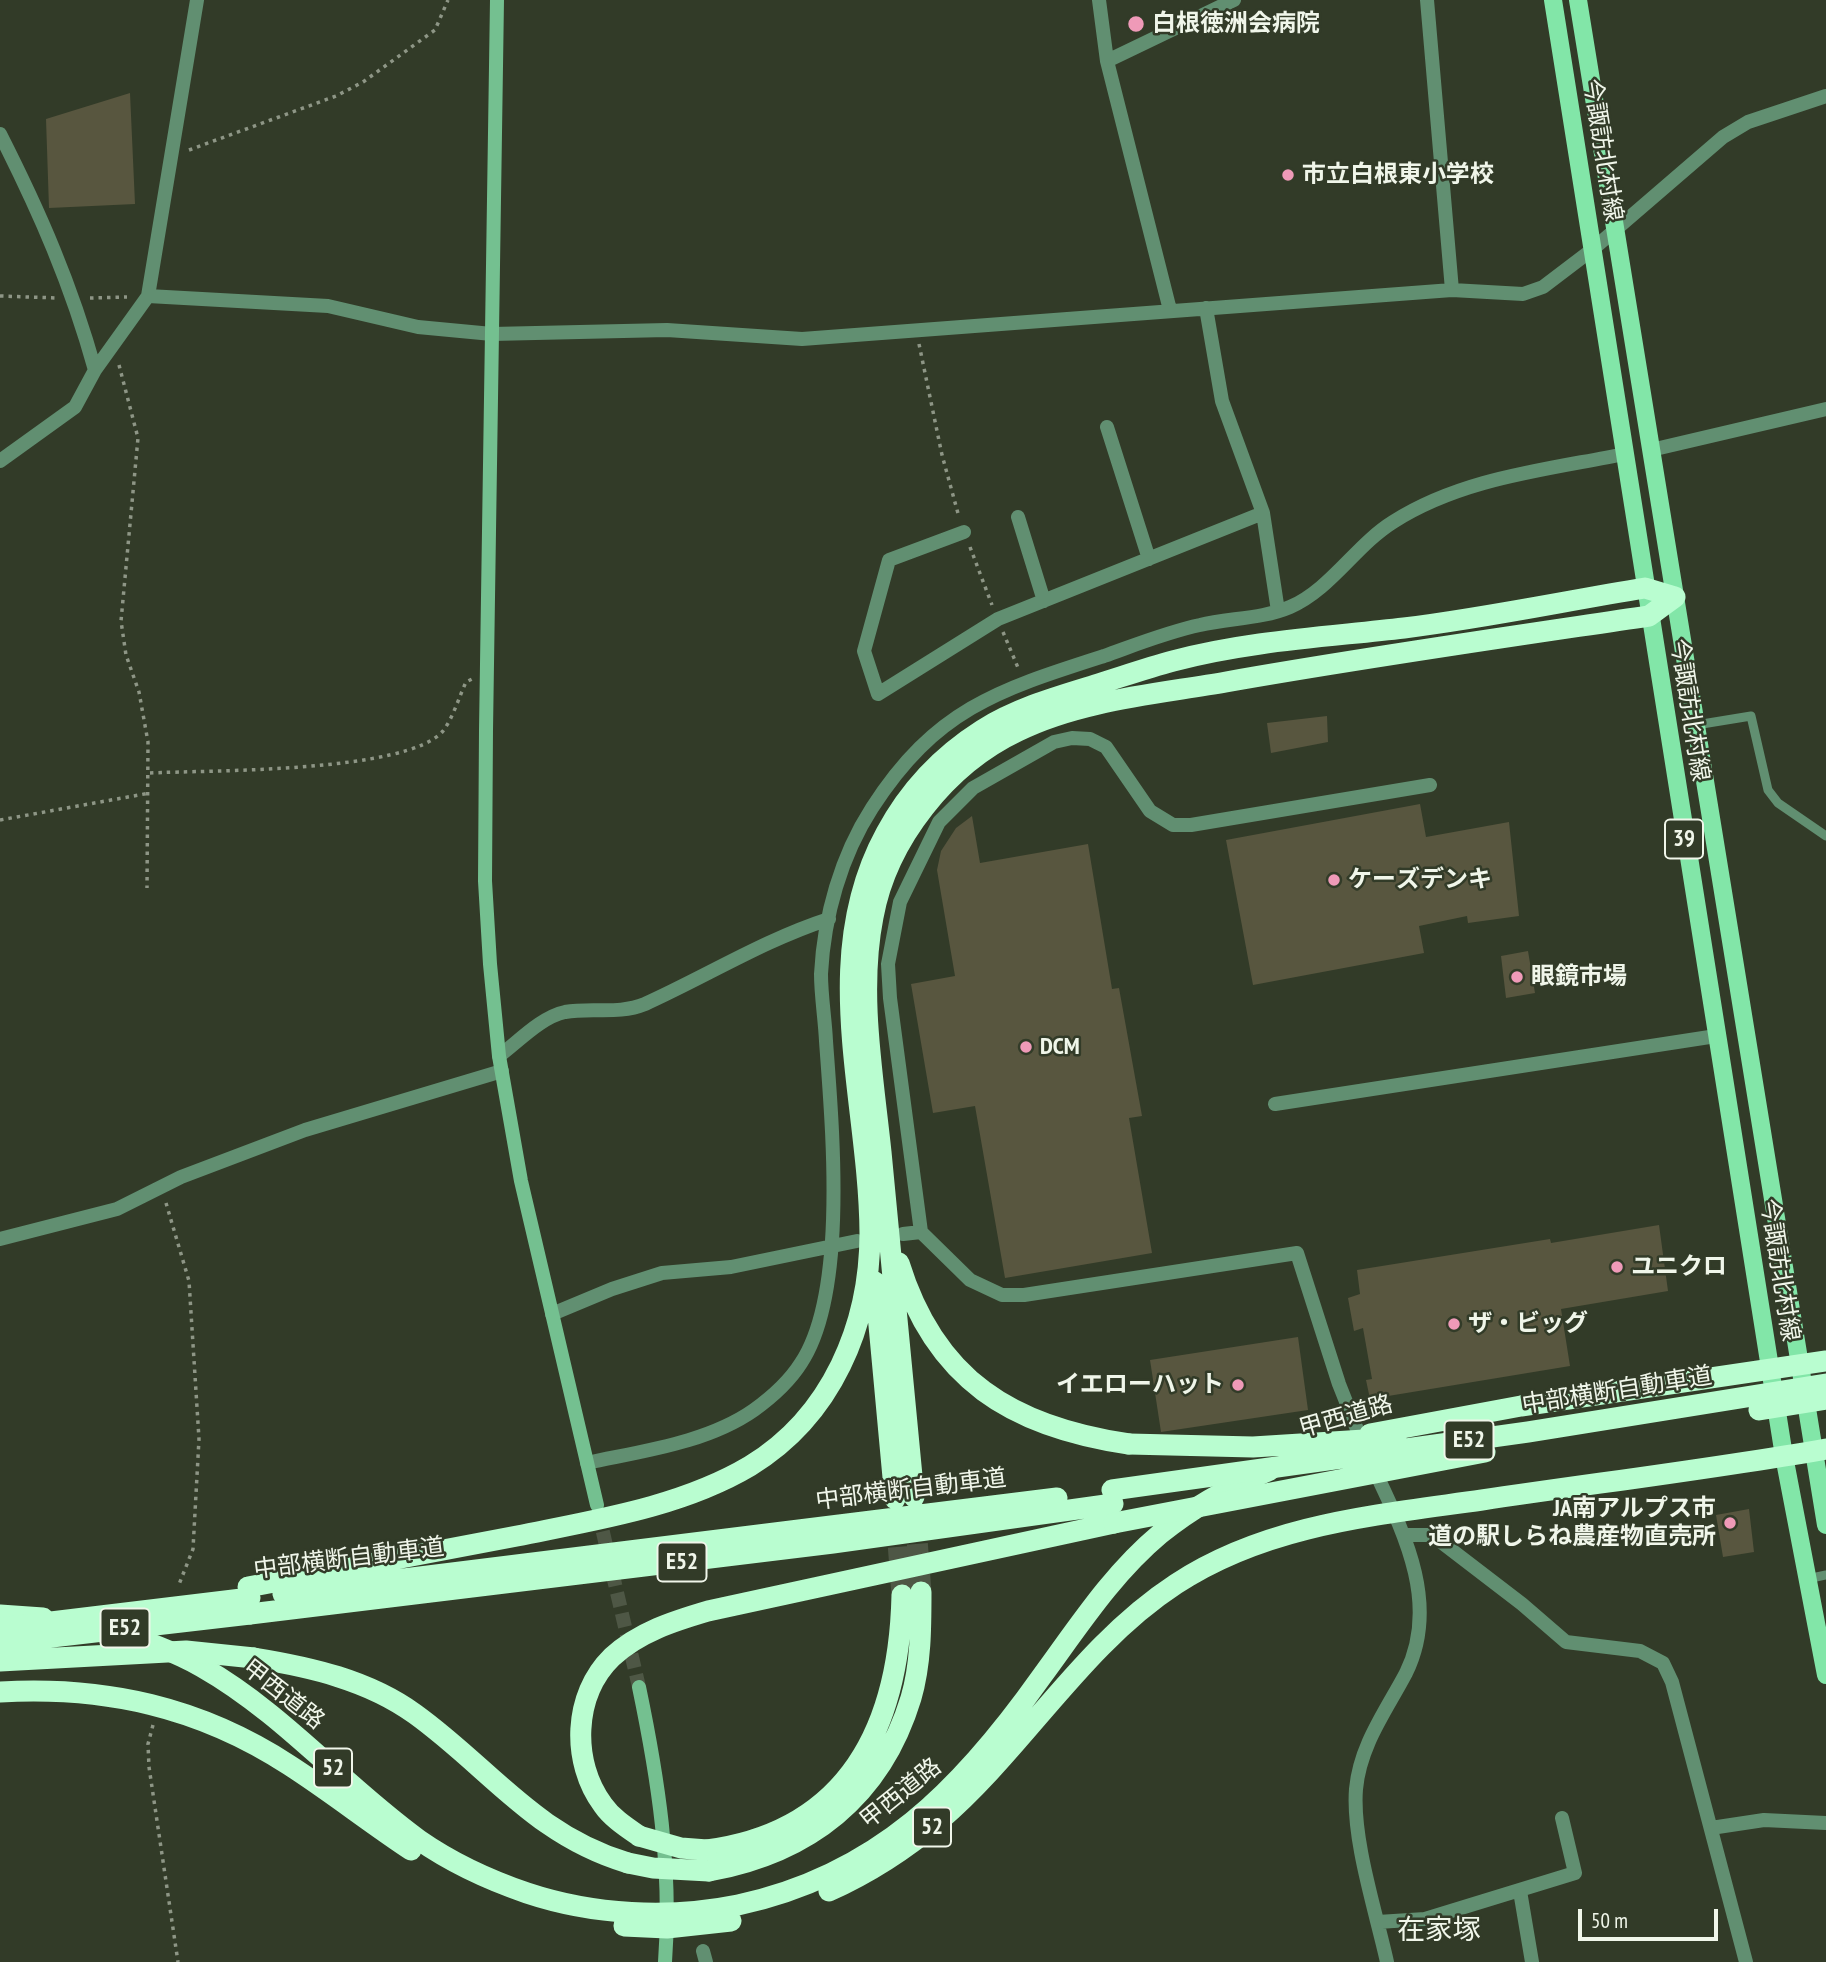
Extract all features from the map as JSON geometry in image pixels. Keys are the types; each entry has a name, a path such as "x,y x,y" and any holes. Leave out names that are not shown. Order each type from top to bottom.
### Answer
{"highway":[{"path":"1675,597 1645,588 1407,628 1273,642 1175,660 1010,714 949,754 921,780 899,808 868,873 857,909 850,953 849,1001 880,1233 921,1317 945,1354 972,1383 1005,1406 1043,1424 1082,1437 1129,1444 1253,1447 1377,1440 1489,1428 1749,1387 1826,1382"},
{"path":"904,1498 880,1233 867,1002 873,914 884,879 916,820 936,794 980,755 1019,730 1089,707 1386,654 1649,617 1675,597"},
{"path":"249,1600 592,1520 689,1494 747,1468 800,1427 821,1402 837,1373 863,1305 880,1233"},
{"name":"甲西道路","path":"0,1615 47,1618 110,1631 150,1643 201,1667 274,1717 421,1841 495,1881 576,1906 668,1920 767,1899 848,1867 892,1840 964,1776 1004,1730 1110,1585 1160,1534 1227,1490 1325,1447 1359,1436 1521,1406 1826,1361"},
{"name":"中部横断自動車道","path":"1113,1506 1826,1382"},
{"name":"中部横断自動車道","path":"0,1628 249,1600 833,1544 1113,1506 1826,1399"},
{"name":"甲西道路","path":"0,1692 69,1691 115,1695 159,1704 216,1724 252,1743 416,1853 491,1893 574,1919 719,1923 771,1912 816,1897 857,1879 901,1852 941,1819 1108,1637 1177,1583 1214,1562 1257,1544 1303,1530 1395,1513 1820,1450"},
{"path":"708,1860 639,1836 603,1806 590,1784 582,1759 579,1734 584,1707 596,1680 611,1658 636,1639 670,1623 708,1611 1113,1506"},
{"path":"0,1661 186,1651 311,1667 359,1684 413,1713 542,1822 588,1849 628,1863 653,1868 708,1860 799,1819 831,1794 858,1765 883,1720 892,1692 912,1593"},
{"name":"中部横断自動車道","path":"0,1643 249,1600"}],"main road":[{"name":"今諏訪北村線","path":"1553,0 1784,1456 1826,1675"},
{"name":"今諏訪北村線","path":"1578,0 1800,1365 1820,1450 1826,1525"}],"street":[{"path":"0,461 75,407 95,370 148,296 197,0"},
{"path":"497,0 485,881 500,1064 521,1181 597,1505"},
{"path":"1099,0 1107,61 1170,310"},
{"path":"1107,61 1234,0"},
{"path":"1427,0 1452,290"},
{"path":"148,296 328,306 418,327 492,334 667,330 802,339 1452,290 1523,294 1543,287 1593,248 1723,136 1748,122 1826,96"},
{"path":"0,134 38,209 75,298 95,370"},
{"path":"1206,308 1222,401 1263,513 1278,611"},
{"path":"1651,450 1826,410"},
{"path":"1107,427 1149,559"},
{"path":"587,1463 715,1430 751,1412 782,1388 803,1361 820,1319 832,1245 833,1142 821,975 829,919 844,862 870,811 896,773 937,731 973,705 1024,682 1199,625 1278,611 1302,602 1388,525 1433,498 1474,484 1625,454"},
{"path":"964,532 889,560 864,651 878,694 998,619 1263,513"},
{"path":"1018,517 1044,601"},
{"path":"1387,1962 1357,1826 1356,1790 1362,1758 1380,1717 1407,1670 1417,1633 1420,1597 1415,1562 1359,1436 1297,1253 1024,1295 1002,1295 970,1280 921,1232 888,964 900,902 939,822 973,788 1029,753 1072,738 1090,739 1106,747 1150,811 1173,825 1191,825 1430,785"},
{"path":"0,1239 117,1209 162,1187 306,1130 500,1064 549,1019 565,1012 611,1013 642,1005 784,934 829,919"},
{"path":"1275,1104 1716,1036"},
{"path":"552,1314 611,1289 662,1273 731,1267 880,1233 921,1232"},
{"path":"1405,1535 1432,1535 1522,1604 1566,1642 1640,1651 1663,1663 1672,1682 1746,1962"},
{"path":"639,1686 657,1772 668,1920 665,1962"},
{"path":"1378,1922 1425,1919 1575,1873 1562,1818"},
{"path":"1711,1828 1764,1820 1826,1823"},
{"path":"1520,1891 1532,1962"}],"lane":[{"path":"1696,725 1751,716 1768,790 1778,803 1826,836"},
{"path":"1807,1579 1826,1576"}],"path":[{"path":"170,156 336,96 363,82 435,30 448,0"},
{"path":"916,330 942,455 964,532 1024,682"},
{"path":"114,345 138,438 121,621 126,655 139,692 150,773 147,888"},
{"path":"150,773 355,762 402,754 430,741 444,730 466,682 487,671"},
{"path":"0,820 150,793"},
{"path":"162,1187 189,1281 199,1439 193,1549 182,1582 174,1592"},
{"path":"159,1704 148,1744 149,1767 178,1962"}],"building":[{"path":"130,93 135,204 49,208 46,119"},
{"path":"1327,716 1328,742 1271,753 1267,723"},
{"name":"ケーズデンキ","path":"1420,804 1426,837 1509,822 1519,916 1468,923 1467,916 1419,926 1424,953 1253,985 1226,840"},
{"name":"DCM","path":"972,816 980,863 1088,844 1112,989 1119,988 1142,1116 1129,1118 1152,1253 1005,1278 975,1106 933,1113 911,984 955,976 937,870 941,851 956,828"},
{"path":"1528,951 1535,993 1506,998 1501,956"},
{"path":"1659,1225 1668,1291 1561,1309 1570,1366 1370,1399 1366,1380 1372,1379 1363,1328 1354,1331 1348,1298 1360,1294 1357,1270 1550,1239 1551,1243"},
{"path":"1298,1337 1308,1410 1161,1432 1150,1360"},
{"path":"1749,1509 1754,1552 1723,1557 1716,1515"}],"tunnel":[{"path":"598,1511 639,1687"},
{"path":"915,1513 921,1592"},
{"path":"896,1516 902,1595"}],"place":[{"name":"白根徳洲会病院","path":"1136,24"},
{"name":"市立白根東小学校","path":"1288,175"},
{"name":"ケーズデンキ","path":"1334,880"},
{"name":"眼鏡市場","path":"1517,977"},
{"name":"DCM","path":"1026,1047"},
{"name":"ユニクロ","path":"1617,1267"},
{"name":"ザ・ビッグ","path":"1454,1324"},
{"name":"イエローハット","path":"1238,1385"},
{"name":"JA南アルプス市 道の駅しらね農産物直売所","path":"1730,1523"}],"district":[{"name":"在家塚","path":"1439,1931"}]}
